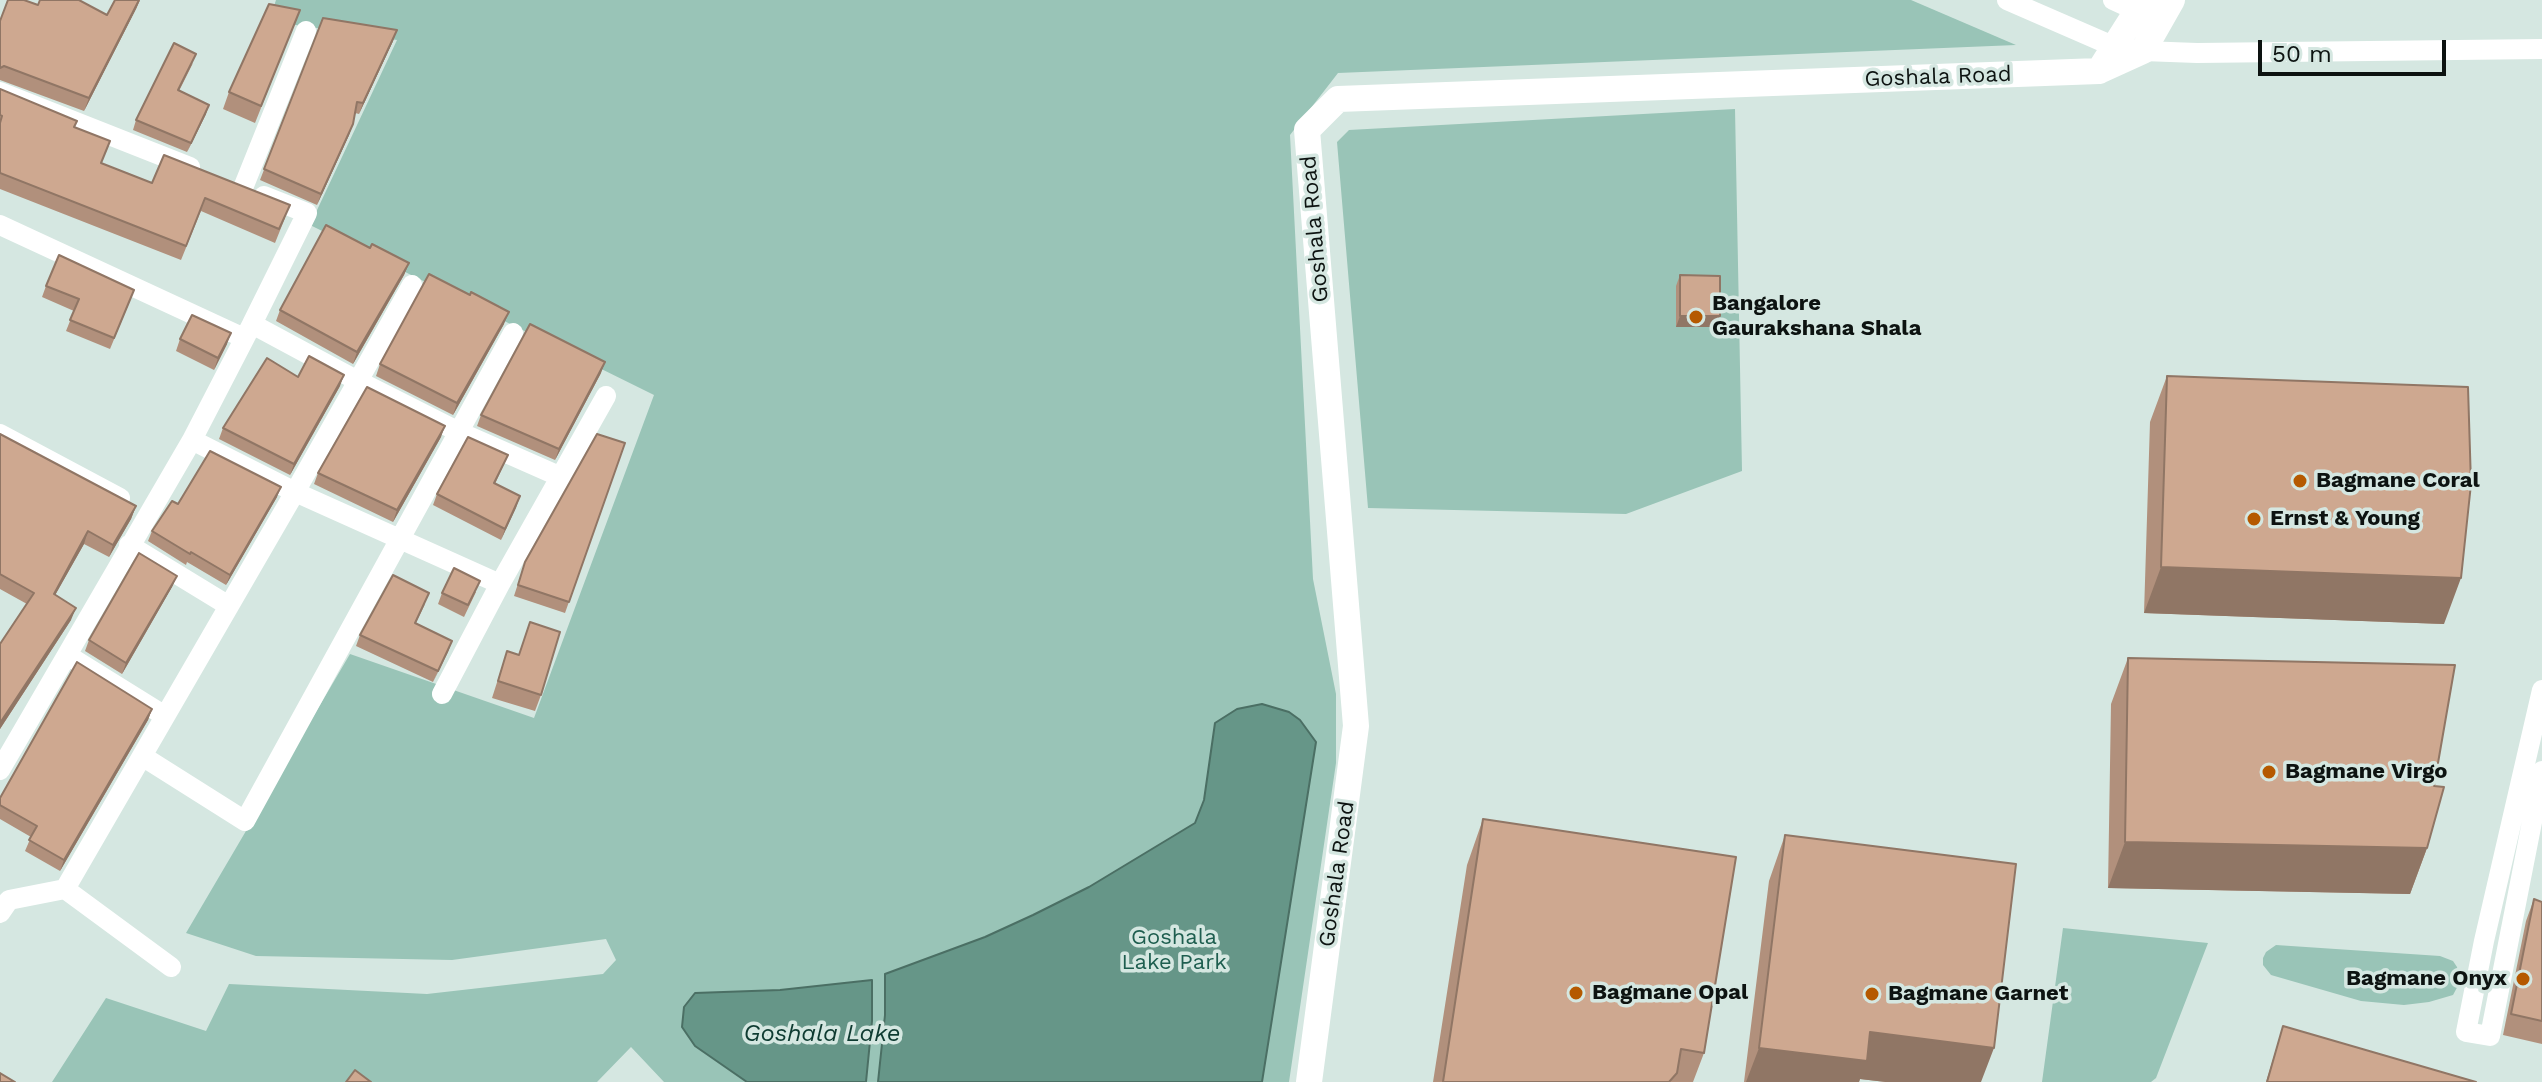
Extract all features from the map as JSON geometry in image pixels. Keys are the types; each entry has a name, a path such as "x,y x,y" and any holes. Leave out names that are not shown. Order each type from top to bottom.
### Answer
{"street":[{"path":"2007,0 2115,47 2143,51 2542,49"},
{"path":"2113,0 2139,5 2161,0"},
{"path":"2143,51 2172,0"},
{"path":"2099,71 2139,5"},
{"path":"229,182 306,31"},
{"name":"Goshala Road","path":"1309,1082 1356,726 1307,130 1338,99 2099,71 2143,51"},
{"path":"0,92 307,213 192,440 0,770"},
{"path":"0,225 248,331 561,477"},
{"path":"65,889 412,285"},
{"path":"142,756 245,821 513,333"},
{"path":"442,694 606,396"},
{"path":"0,434 148,513"},
{"path":"192,440 295,492 500,584"},
{"path":"129,545 229,606"},
{"path":"67,655 165,716"},
{"path":"2542,690 2466,1032 2490,1036 2542,771"},
{"path":"0,913 9,900 65,889 171,967"}],"green space":[{"name":"Goshala Lake Park","path":"276,0 1911,0 2016,45 1338,73 1290,135 1313,579 1336,694 1336,763 1289,1082 664,1082 631,1047 597,1082 52,1082 106,998 206,1031 229,984 427,994 603,974 616,960 606,939 452,960 256,956 186,933 350,654 534,718 654,395 310,225 397,40 269,21"},
{"path":"1735,109 1742,471 1626,514 1368,508 1337,142 1349,130"},
{"path":"2063,928 2208,943 2156,1078 2151,1082 2042,1082"},
{"path":"2276,945 2440,956 2453,961 2460,982 2453,995 2429,1002 2404,1005 2361,1001 2271,975 2263,965 2263,958"}],"water":[{"name":"Goshala Lake","path":"1262,704 1289,712 1300,720 1316,742 1262,1082 878,1082 885,1015 885,974 985,937 1033,915 1089,887 1195,823 1204,800 1215,723 1237,709"},
{"name":"Goshala Lake","path":"872,980 872,1021 866,1082 747,1082 695,1046 682,1027 684,1007 695,993 780,990"}],"building":[{"path":"8,0 24,0 38,5 40,0 79,0 107,15 115,0 139,0 89,98 4,66 0,68 0,21"},
{"path":"269,4 300,10 261,106 229,92"},
{"path":"323,18 397,30 363,103 357,102 353,124 321,194 264,169"},
{"path":"174,43 196,54 178,90 209,105 191,143 136,120"},
{"path":"0,89 77,121 74,127 110,141 101,163 152,183 164,155 290,205 279,229 205,198 186,246 0,173"},
{"path":"326,225 370,248 372,244 409,263 357,352 280,310"},
{"path":"59,255 134,290 114,338 70,320 79,299 46,286"},
{"path":"429,274 509,312 457,403 380,364"},
{"name":"Bangalore Gaurakshana Shala","path":"1680,275 1720,276 1720,316 1680,316"},
{"path":"192,315 231,333 218,358 180,339"},
{"path":"530,324 605,362 559,449 481,415"},
{"path":"309,356 344,375 294,464 223,428 267,358 298,377"},
{"name":"Bagmane Coral","path":"2167,376 2468,387 2471,484 2461,578 2161,567"},
{"path":"367,387 445,426 397,510 318,473"},
{"path":"0,434 136,506 113,545 88,531 54,594 76,608 0,723 0,644 34,593 0,574"},
{"path":"597,434 625,443 569,602 518,585 525,562"},
{"path":"468,437 508,455 494,483 520,496 505,529 437,494"},
{"path":"210,451 281,487 230,575 152,531 172,501 178,504"},
{"path":"139,553 177,576 126,663 89,640"},
{"path":"454,568 480,581 468,605 442,593"},
{"path":"393,575 429,593 415,623 452,641 438,671 360,635"},
{"path":"530,622 560,632 541,695 498,681 507,651 519,655"},
{"name":"Bagmane Virgo","path":"2128,658 2455,665 2434,786 2444,787 2427,848 2125,842"},
{"path":"77,662 152,709 64,860 29,840 37,826 0,805 0,798"},
{"name":"Bagmane Opal","path":"1483,819 1736,857 1704,1053 1681,1049 1677,1073 1669,1082 1443,1082"},
{"name":"Bagmane Garnet","path":"1785,835 2016,864 1994,1048 1870,1032 1867,1061 1759,1048"},
{"path":"2534,899 2542,902 2542,1021 2511,1014"},
{"path":"2283,1026 2476,1082 2267,1082"},
{"path":"355,1070 371,1082 346,1082"},
{"path":"0,1073 15,1082 0,1082"}],"place":[{"name":"Bangalore Gaurakshana Shala","path":"1696,317"},
{"name":"Bagmane Coral","path":"2300,481"},
{"name":"Ernst & Young","path":"2254,519"},
{"name":"Bagmane Virgo","path":"2269,772"},
{"name":"Bagmane Onyx","path":"2523,979"},
{"name":"Bagmane Opal","path":"1576,993"},
{"name":"Bagmane Garnet","path":"1872,994"}]}
